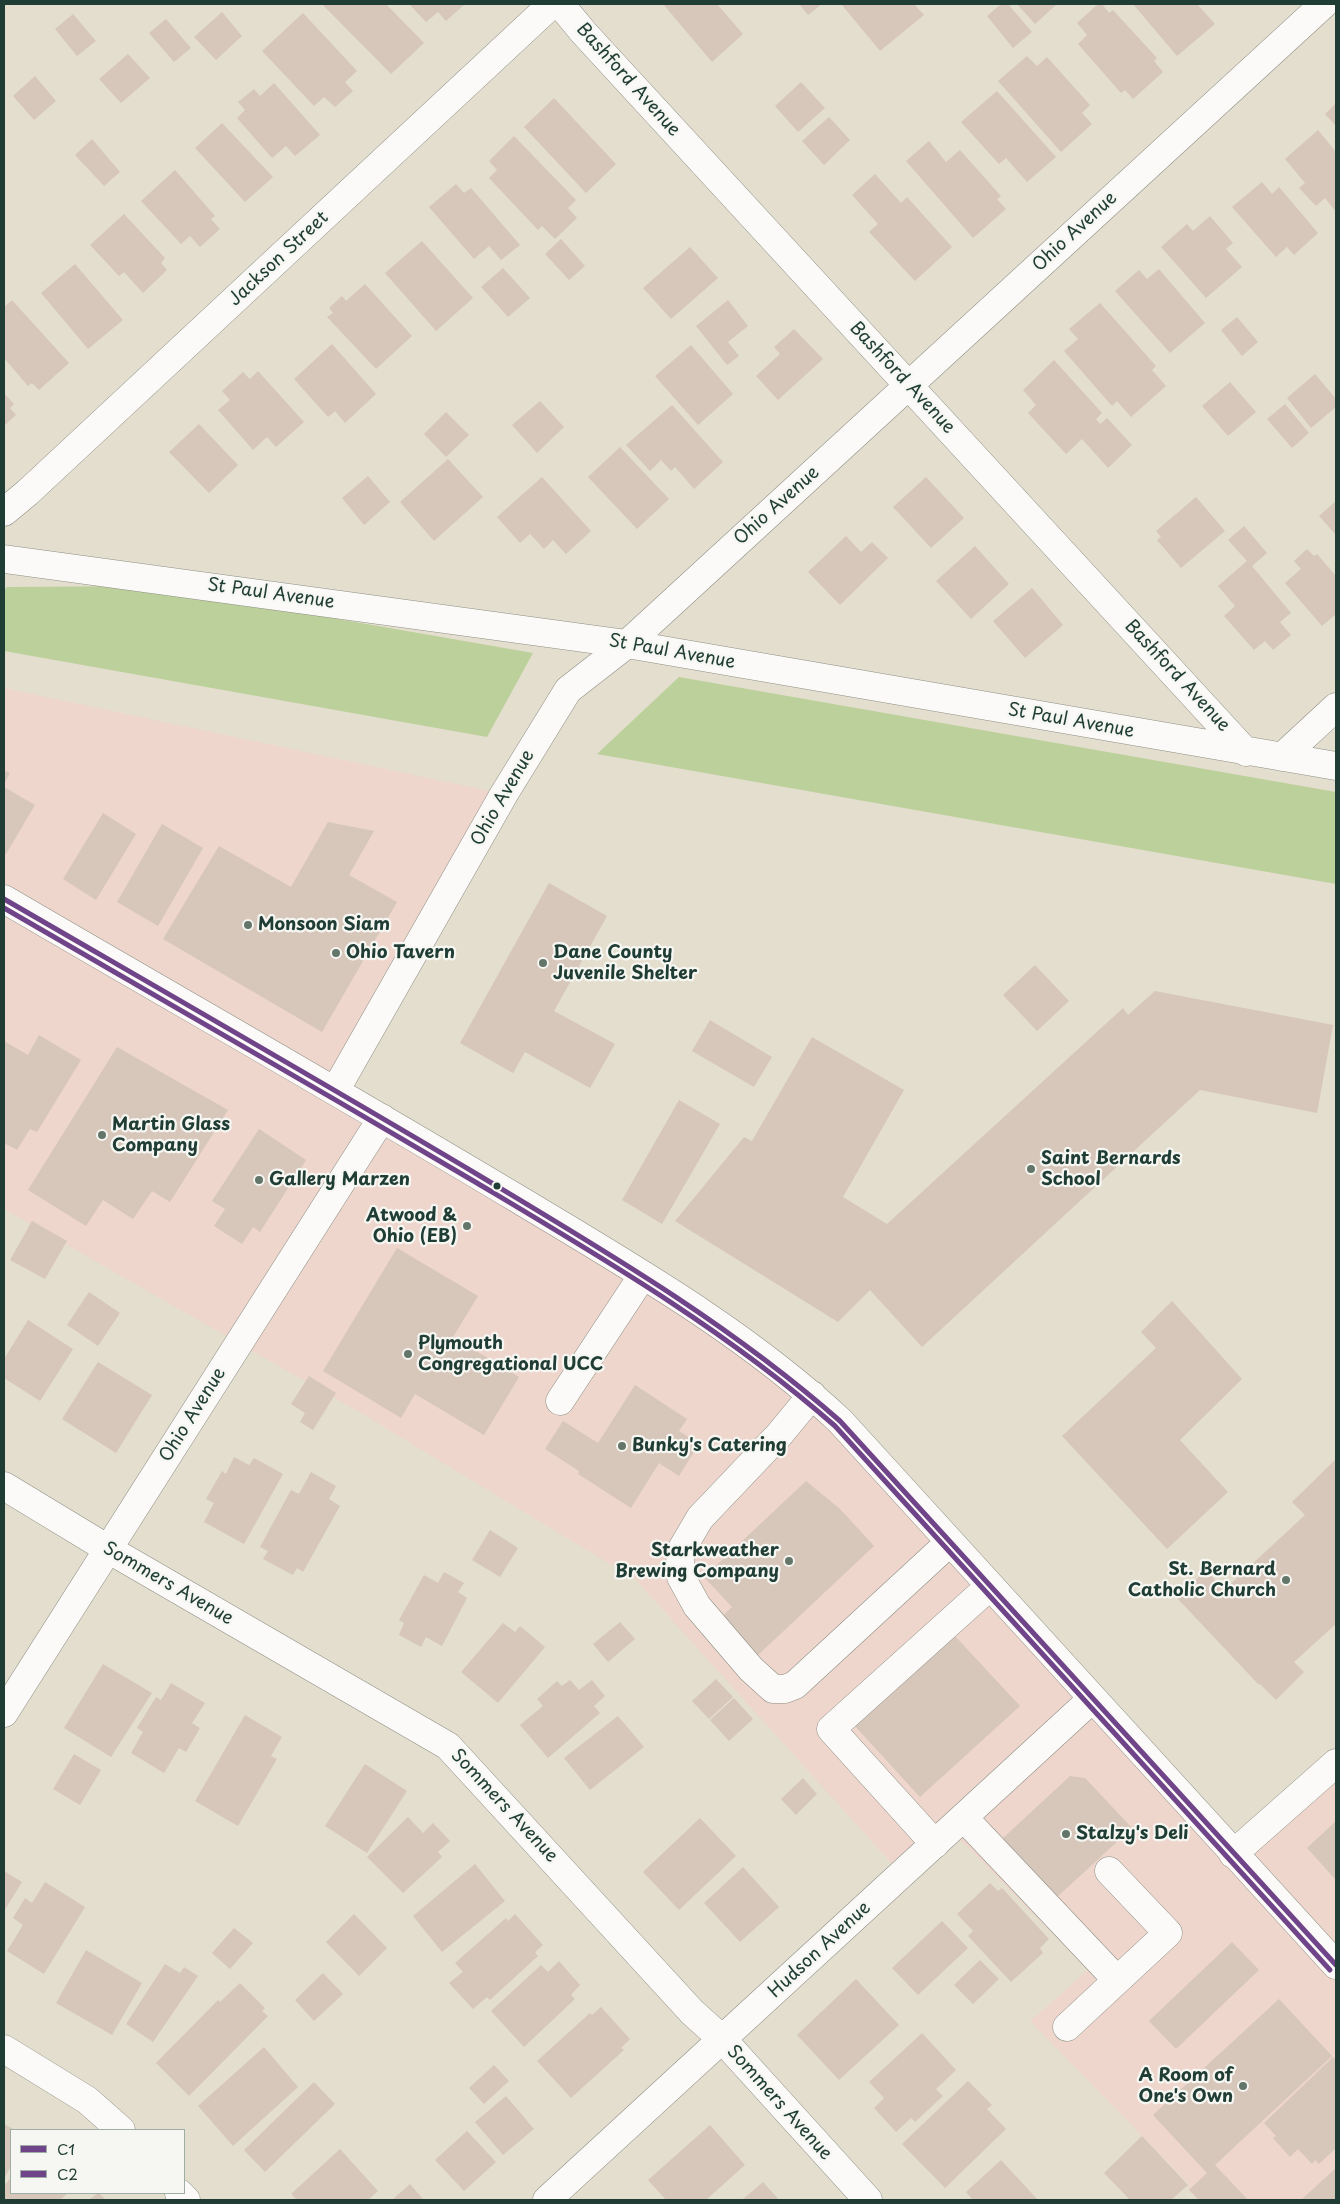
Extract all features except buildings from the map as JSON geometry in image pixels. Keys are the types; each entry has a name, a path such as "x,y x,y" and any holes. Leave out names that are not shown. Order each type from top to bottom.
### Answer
{"street":[{"name":"Jackson Street","path":"4,512 27,493 552,4"},
{"name":"Bashford Avenue","path":"560,4 1246,752"},
{"name":"Ohio Avenue","path":"335,1091 504,794 568,690 627,644 1324,4"},
{"name":"St Paul Avenue","path":"4,559 627,644 1336,766"},
{"path":"1282,757 1336,707"},
{"path":"4,899 382,1118 643,1275 704,1316 812,1395 840,1421 1336,1965"},
{"name":"Ohio Avenue","path":"4,1713 382,1118"},
{"path":"560,1401 643,1275"},
{"path":"812,1395 779,1435 700,1518 680,1552 681,1577 697,1606 751,1669 772,1689 786,1689 795,1685 950,1542"},
{"name":"Sommers Avenue","path":"4,1486 108,1550 448,1746 692,2012 723,2040 868,2200"},
{"path":"935,1844 831,1729 990,1586"},
{"name":"Hudson Avenue","path":"547,2200 1092,1699"},
{"path":"1233,1854 1336,1763"},
{"path":"964,1818 1117,1980"},
{"path":"1067,2027 1168,1933 1109,1871"},
{"path":"4,2050 87,2100 120,2129"}],"shaded area":[{"path":"4,688 504,794 335,1091 805,1388 1233,1854 1336,1780 1336,2200 1198,2200 1188,2190 1189,2184 1030,2021 1088,1970 967,1846 948,1832 902,1875 636,1580 361,1413 4,1209"}],"green space":[{"path":"148,586 533,653 487,737 4,651 4,590 7,587"},
{"path":"679,677 1336,792 1336,884 597,754"}],"transit line":[{"name":"C1","path":"4,899 574,1232 666,1290 755,1352 798,1386 840,1421 1336,1965"},
{"name":"C2","path":"4,908 477,1183 616,1267 707,1326 793,1391 835,1426 1330,1970"}],"place":[{"name":"Monsoon Siam","path":"248,925"},
{"name":"Ohio Tavern","path":"336,953"},
{"name":"Dane County Juvenile Shelter","path":"543,963"},
{"name":"Martin Glass Company","path":"102,1135"},
{"name":"Saint Bernards School","path":"1031,1169"},
{"name":"Gallery Marzen","path":"259,1180"},
{"name":"Atwood & Ohio (EB)","path":"467,1226"},
{"name":"Plymouth Congregational UCC","path":"408,1354"},
{"name":"Bunky's Catering","path":"622,1446"},
{"name":"Starkweather Brewing Company","path":"789,1561"},
{"name":"St. Bernard Catholic Church","path":"1286,1580"},
{"name":"Stalzy's Deli","path":"1066,1834"},
{"name":"A Room of One's Own","path":"1243,2086"}]}
